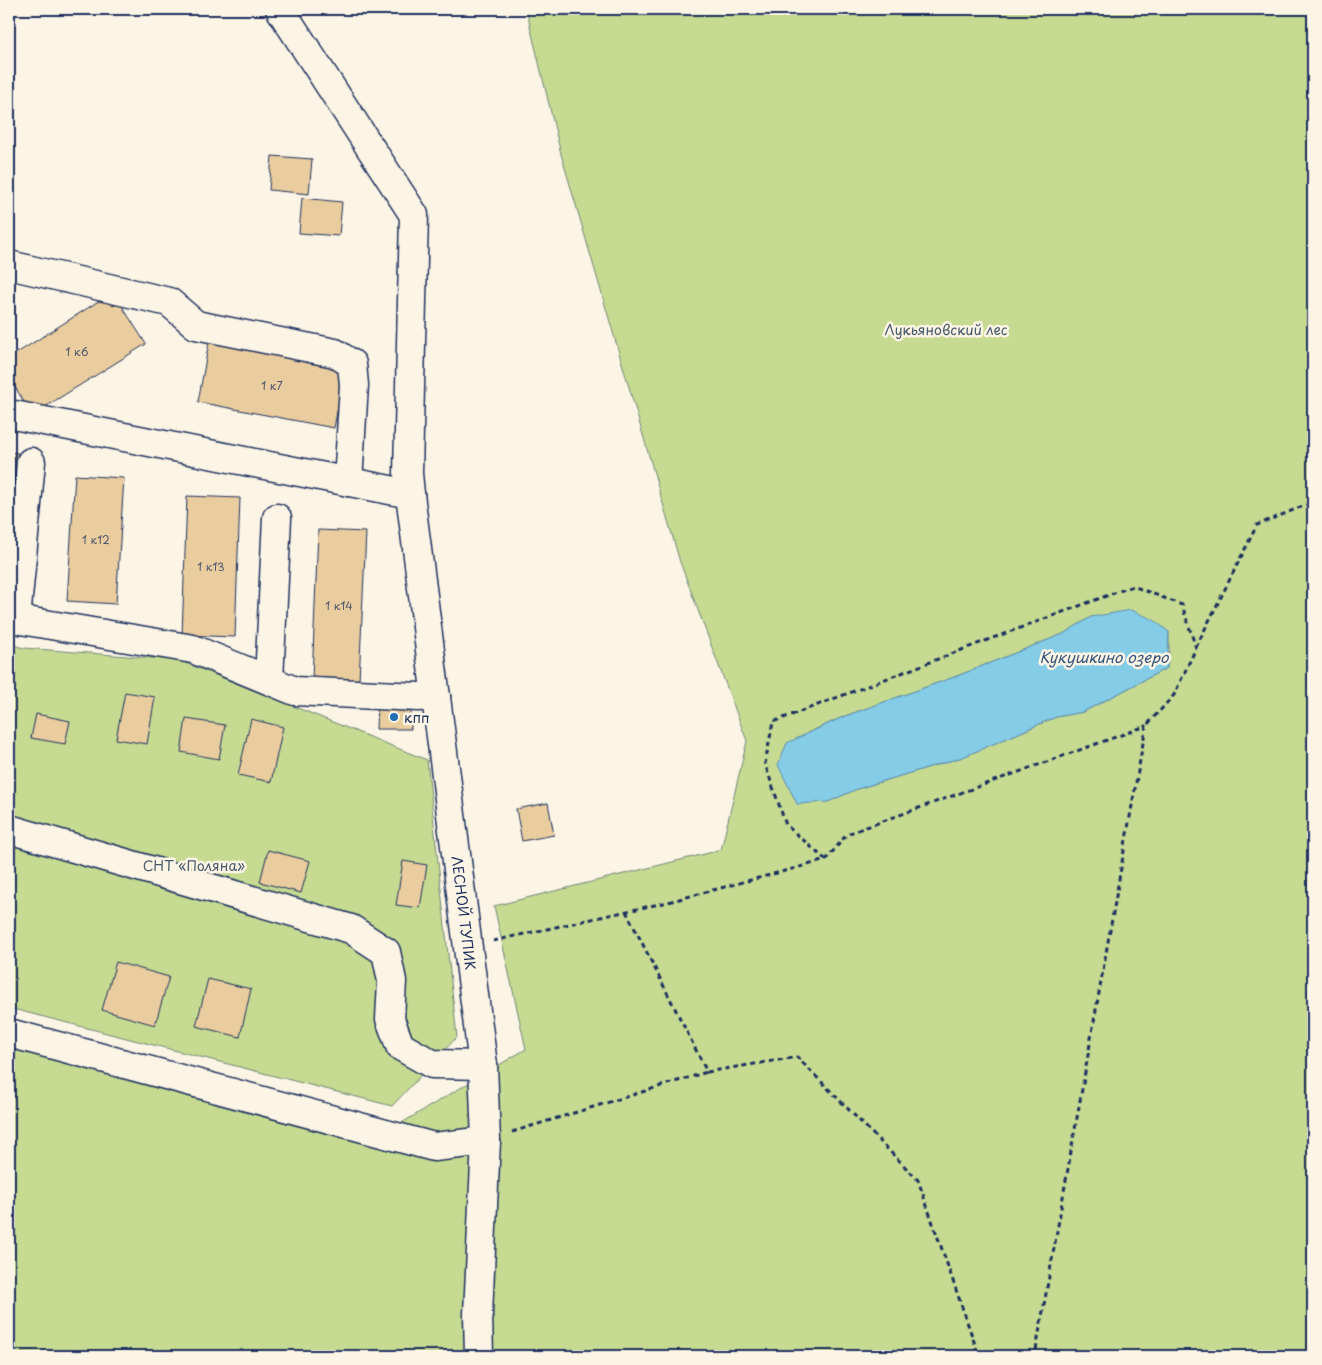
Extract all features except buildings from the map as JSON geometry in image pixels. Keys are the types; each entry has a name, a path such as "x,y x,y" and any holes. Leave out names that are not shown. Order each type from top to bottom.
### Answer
{"street":[{"name":"ЛЕСНОЙ ТУПИК","path":"280,9 414,215 409,483 483,1065 486,1141 478,1314 479,1356"},
{"path":"9,266 169,302 196,324 335,353 352,364 354,385 348,482"},
{"path":"9,414 348,482 409,483"},
{"path":"31,462 13,618 193,649 295,691 436,696"},
{"path":"269,680 277,518"},
{"path":"9,829 351,929 386,952 392,981 390,1019 400,1046 432,1064 483,1065"},
{"path":"9,1033 434,1146 486,1141"}],"path":[{"path":"468,946 626,911 826,860 846,834 1146,726 1174,695 1257,526 1313,502"},
{"path":"826,860 786,825 765,764 773,722 1133,586 1182,605 1196,648"},
{"path":"1035,1356 1146,726"},
{"path":"626,911 707,1072"},
{"path":"486,1141 707,1072 797,1057 918,1180 979,1356"}],"green space":[{"name":"Лукьяновский лес","path":"526,9 1313,9 1313,1356 9,1356 9,1048 378,1137 526,1049 494,906 721,850 747,741 680,562 561,154","holes":["1091,617 1169,632 1167,668 1083,712 1056,717 963,757 857,789 828,802 807,733 845,716 957,676 1063,634"]},
{"name":"СНТ «Поляна»","path":"9,644 24,648 178,660 427,760 457,1037 392,1106 9,1008"}],"water":[{"name":"Кукушкино озеро","path":"1131,610 1154,620 1169,632 1167,668 1083,712 1056,717 963,757 857,789 828,802 797,804 778,765 787,743 845,716 957,676 1063,634 1091,617"}],"place":[{"name":"кпп","path":"394,717"}]}
